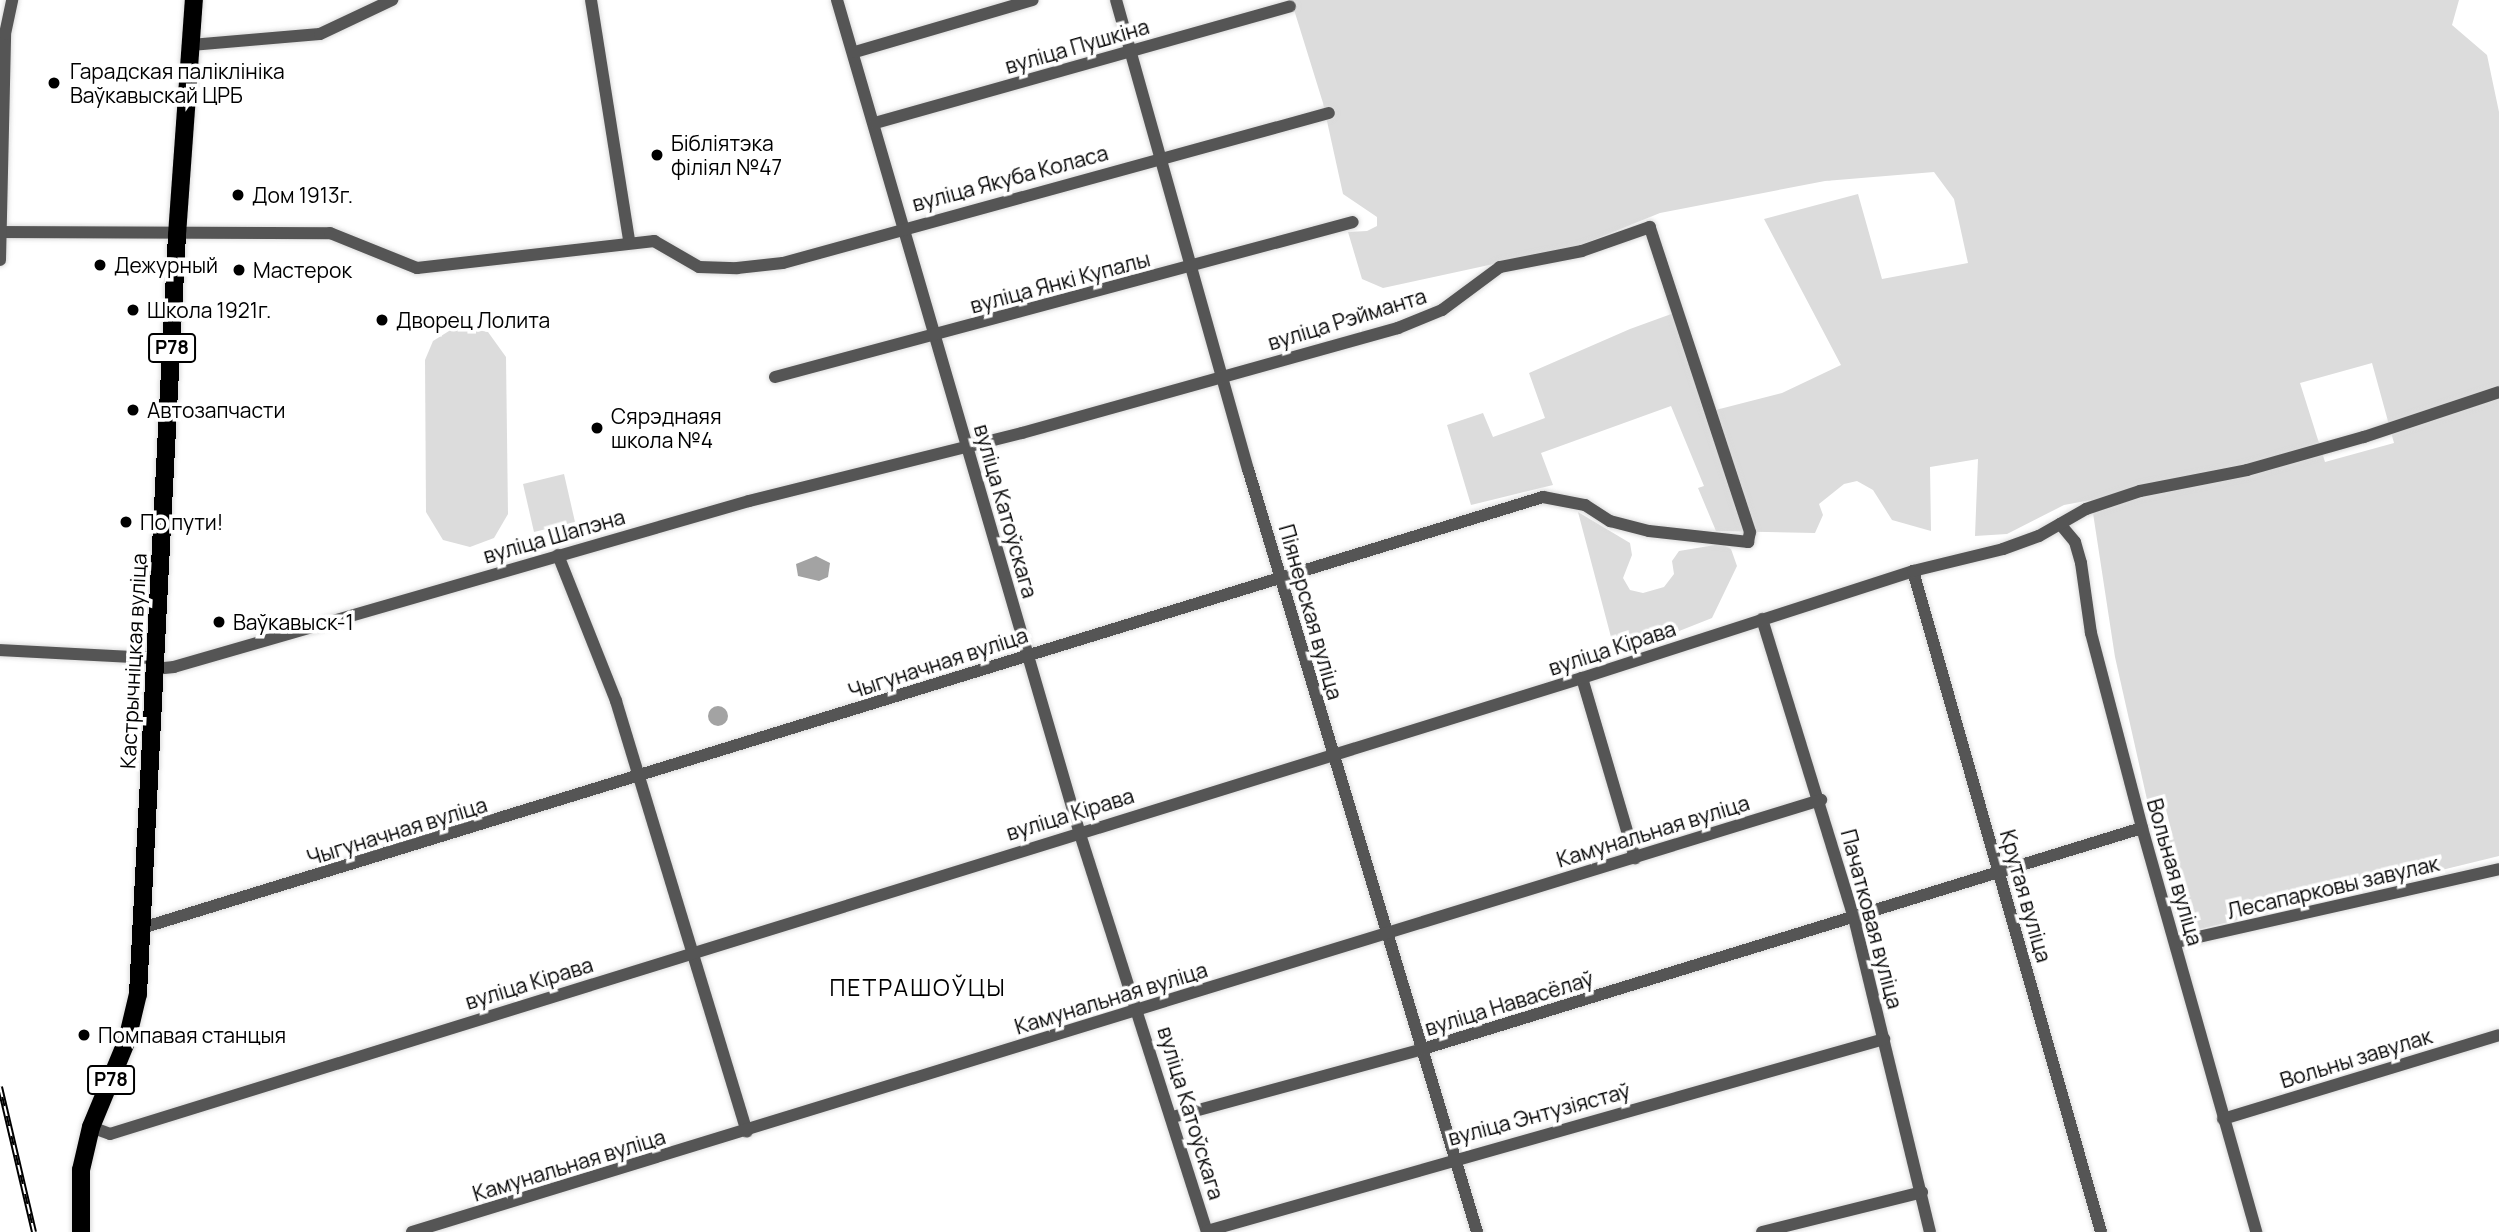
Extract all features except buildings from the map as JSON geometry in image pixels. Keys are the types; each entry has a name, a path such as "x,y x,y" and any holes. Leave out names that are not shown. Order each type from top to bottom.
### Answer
{"main road":[{"name":"Кастрычніцкая вуліца","path":"81,1232 81,1170 91,1127 127,1041 138,994 177,235 194,0"}],"street":[{"path":"0,260 5,34 12,0"},
{"path":"191,45 320,34 392,0"},
{"path":"0,232 177,235 330,233 417,268 629,241 591,0"},
{"name":"вуліца Катоўскага","path":"836,0 855,52 901,227 1079,831 1139,1009 1207,1232"},
{"path":"855,52 1032,0"},
{"name":"Піянерская вуліца","path":"1116,0 1190,267 1477,1232"},
{"name":"вуліца Пушкіна","path":"875,123 1290,6"},
{"name":"вуліца Якуба Коласа","path":"629,241 668,245 699,267 737,268 783,263 901,227 1329,113"},
{"name":"вуліца Янкі Купалы","path":"775,377 1353,222"},
{"name":"вуліца Рэйманта","path":"966,443 1021,433 1398,328 1442,310 1500,267 1582,251 1650,227 1751,532 1748,542"},
{"name":"вуліца Кірава","path":"91,1127 110,1134 1079,831 1582,678 1913,571 2003,548 2060,524 2086,509 2140,491 2260,466 2499,392"},
{"name":"вуліца Шапэна","path":"0,650 174,667 558,555 966,443"},
{"name":"Чыгуначная вуліца","path":"142,928 638,778 1280,574 1543,497 1585,505 1610,521 1649,531 1748,542"},
{"name":"Вольная вуліца","path":"2060,524 2075,542 2081,563 2091,633 2142,828 2256,1232"},
{"path":"558,555 616,701 747,1132"},
{"name":"Крутая вуліца","path":"1913,571 2101,1232"},
{"name":"Пачатковая вуліца","path":"1762,619 1821,800 1854,918 1930,1232"},
{"path":"1582,678 1634,858"},
{"name":"Камунальная вуліца","path":"412,1232 747,1132 1821,800"},
{"name":"вуліца Навасёлаў","path":"1173,1117 1423,1049 1854,918 1998,869 2142,828"},
{"name":"Лесапарковы завулак","path":"2176,942 2499,869"},
{"name":"Вольны завулак","path":"2224,1119 2499,1035"},
{"name":"вуліца Энтузіястаў","path":"1207,1232 1454,1157 1884,1039"},
{"path":"1762,1232 1922,1192"}],"shaded area":[{"path":"1291,0 2459,0 2452,25 2487,55 2499,112 2499,856 2188,932 2178,925 2159,846 2172,834 2164,801 2148,804 2115,657 2091,500 2064,505 2007,534 1975,536 1978,459 1930,467 1931,531 1892,520 1873,490 1857,481 1844,484 1819,504 1823,515 1815,533 1716,531 1698,488 1704,486 1671,406 1541,453 1553,485 1471,505 1447,425 1483,413 1493,437 1545,418 1529,373 1630,329 1674,313 1704,413 1782,393 1841,365 1764,219 1858,194 1882,279 1968,263 1954,199 1934,172 1825,181 1660,213 1581,245 1383,288 1362,279 1348,232 1367,231 1377,226 1377,217 1343,194 1323,103","holes":["2372,363 2394,443 2325,462 2300,383"]},
{"path":"457,326 488,332 506,357 508,514 494,538 470,547 443,540 426,512 425,360 433,341"},
{"path":"564,474 575,522 534,532 523,484"},
{"path":"1578,512 1630,543 1632,555 1623,578 1630,590 1643,593 1664,587 1674,574 1672,561 1679,551 1721,544 1731,549 1737,566 1712,618 1616,656"},
{"path":"816,556 830,563 828,577 819,581 798,576 796,564"},
{"path":"714,706 722,706 728,716 722,726 714,726 708,720 708,712"}],"railway":[{"path":"0,1087 34,1232"}],"place":[{"name":"Гарадская паліклініка Ваўкавыскай ЦРБ","path":"54,83"},
{"name":"Бібліятэка філіял №47","path":"657,155"},
{"name":"Дом 1913г.","path":"238,195"},
{"name":"Дежурный","path":"100,265"},
{"name":"Мастерок","path":"239,270"},
{"name":"Школа 1921г.","path":"133,310"},
{"name":"Дворец Лолита","path":"382,320"},
{"name":"Автозапчасти","path":"133,410"},
{"name":"Сярэднаяя школа №4","path":"597,428"},
{"name":"По пути!","path":"126,522"},
{"name":"Ваўкавыск-1","path":"219,622"},
{"name":"Помпавая станцыя","path":"84,1035"}],"district":[{"name":"ПЕТРАШОЎЦЫ","path":"918,987"}]}
